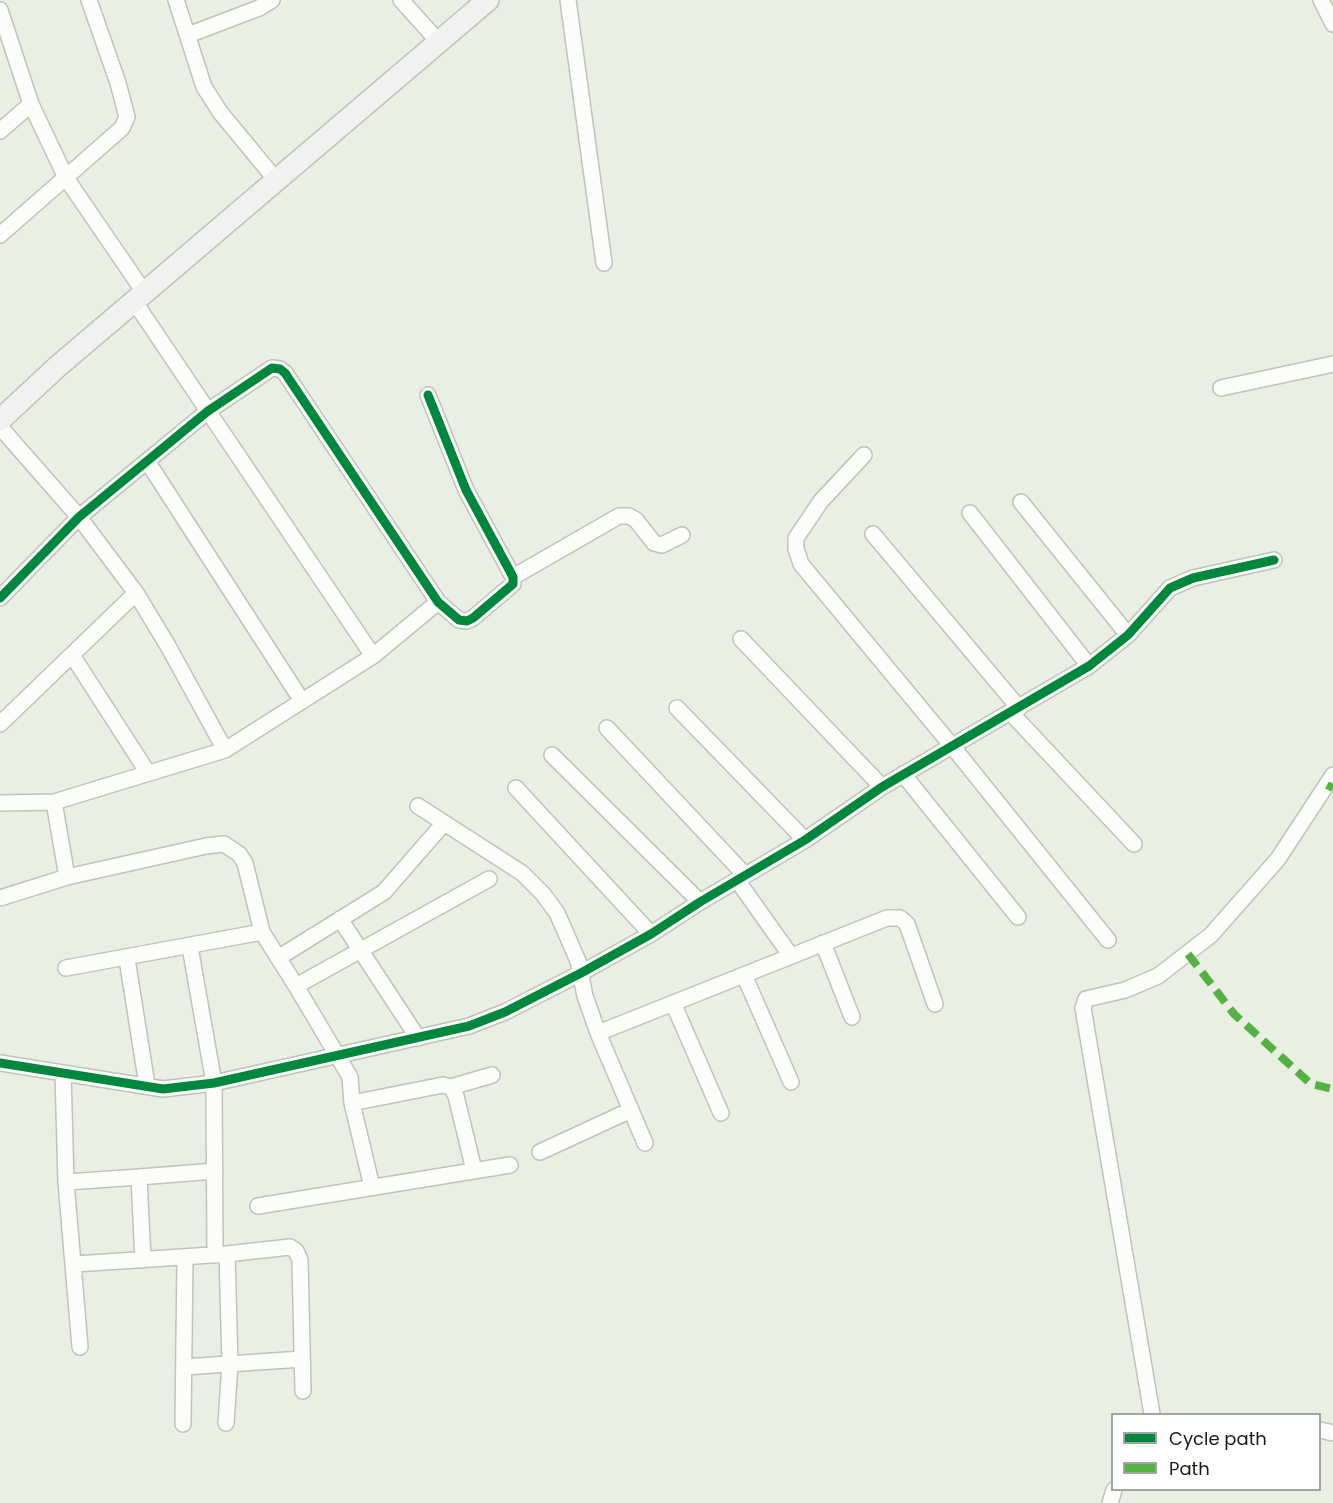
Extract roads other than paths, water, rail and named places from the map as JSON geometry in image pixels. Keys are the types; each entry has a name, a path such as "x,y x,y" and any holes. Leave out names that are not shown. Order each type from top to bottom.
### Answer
{"main road":[{"path":"0,420 57,367 488,0"}],"street":[{"path":"0,235 122,128 127,117 118,83 89,0"},
{"path":"176,0 204,87 220,112 276,180"},
{"path":"188,35 259,8 272,0"},
{"path":"401,0 438,41"},
{"path":"568,0 604,263"},
{"path":"1321,0 1333,24"},
{"path":"0,10 31,104 66,178 208,411 373,656"},
{"path":"0,131 31,104"},
{"path":"1221,388 1333,364"},
{"path":"0,598 79,517 208,411 272,368 280,369 438,602 459,620 466,621 474,618 513,584 513,577 465,490 428,395"},
{"path":"0,427 79,517 135,593 168,646 225,750"},
{"path":"864,455 821,501 796,538 796,549 801,564 1108,939"},
{"path":"147,461 302,700"},
{"path":"1021,502 1128,635"},
{"path":"970,513 1089,666"},
{"path":"513,577 619,516 629,516 636,520 654,543 662,545 682,535"},
{"path":"873,534 1015,710 1134,844"},
{"path":"0,1063 163,1089 214,1083 418,1038 469,1026 506,1012 651,934 805,840 903,774 1089,666 1128,635 1170,588 1193,578 1274,561"},
{"path":"0,724 135,593"},
{"path":"0,803 54,802 225,750 373,656 438,602"},
{"path":"741,639 882,787"},
{"path":"72,655 148,773"},
{"path":"677,708 805,840"},
{"path":"607,728 741,877 791,956"},
{"path":"552,755 700,902"},
{"path":"903,774 1018,917"},
{"path":"1152,1413 1083,1008 1086,999 1125,990 1158,976 1211,935 1278,859 1333,775"},
{"path":"516,788 651,934"},
{"path":"54,802 68,878"},
{"path":"418,806 522,873 543,894 557,913 570,939 581,973 585,996 598,1033 645,1143"},
{"path":"278,958 384,892 397,874 444,823"},
{"path":"0,898 68,878 197,848 224,844 239,854 246,863 262,932 350,1077 352,1103 372,1187"},
{"path":"296,986 489,879"},
{"path":"598,1033 886,918 900,918 907,924 935,1004"},
{"path":"340,919 418,1038"},
{"path":"66,968 262,932"},
{"path":"823,943 852,1017"},
{"path":"190,947 214,1083 215,1172 230,1364 226,1423"},
{"path":"127,958 147,1085"},
{"path":"744,975 791,1082"},
{"path":"673,1004 721,1113"},
{"path":"63,1073 66,1182 80,1347"},
{"path":"352,1103 443,1085 451,1087 492,1075"},
{"path":"451,1087 456,1096 474,1170"},
{"path":"540,1152 631,1110"},
{"path":"258,1206 510,1165"},
{"path":"66,1182 215,1172"},
{"path":"138,1176 143,1260"},
{"path":"73,1266 75,1264 290,1247 296,1251 300,1260 303,1391"},
{"path":"183,1424 184,1257"},
{"path":"184,1366 302,1359"}]}
